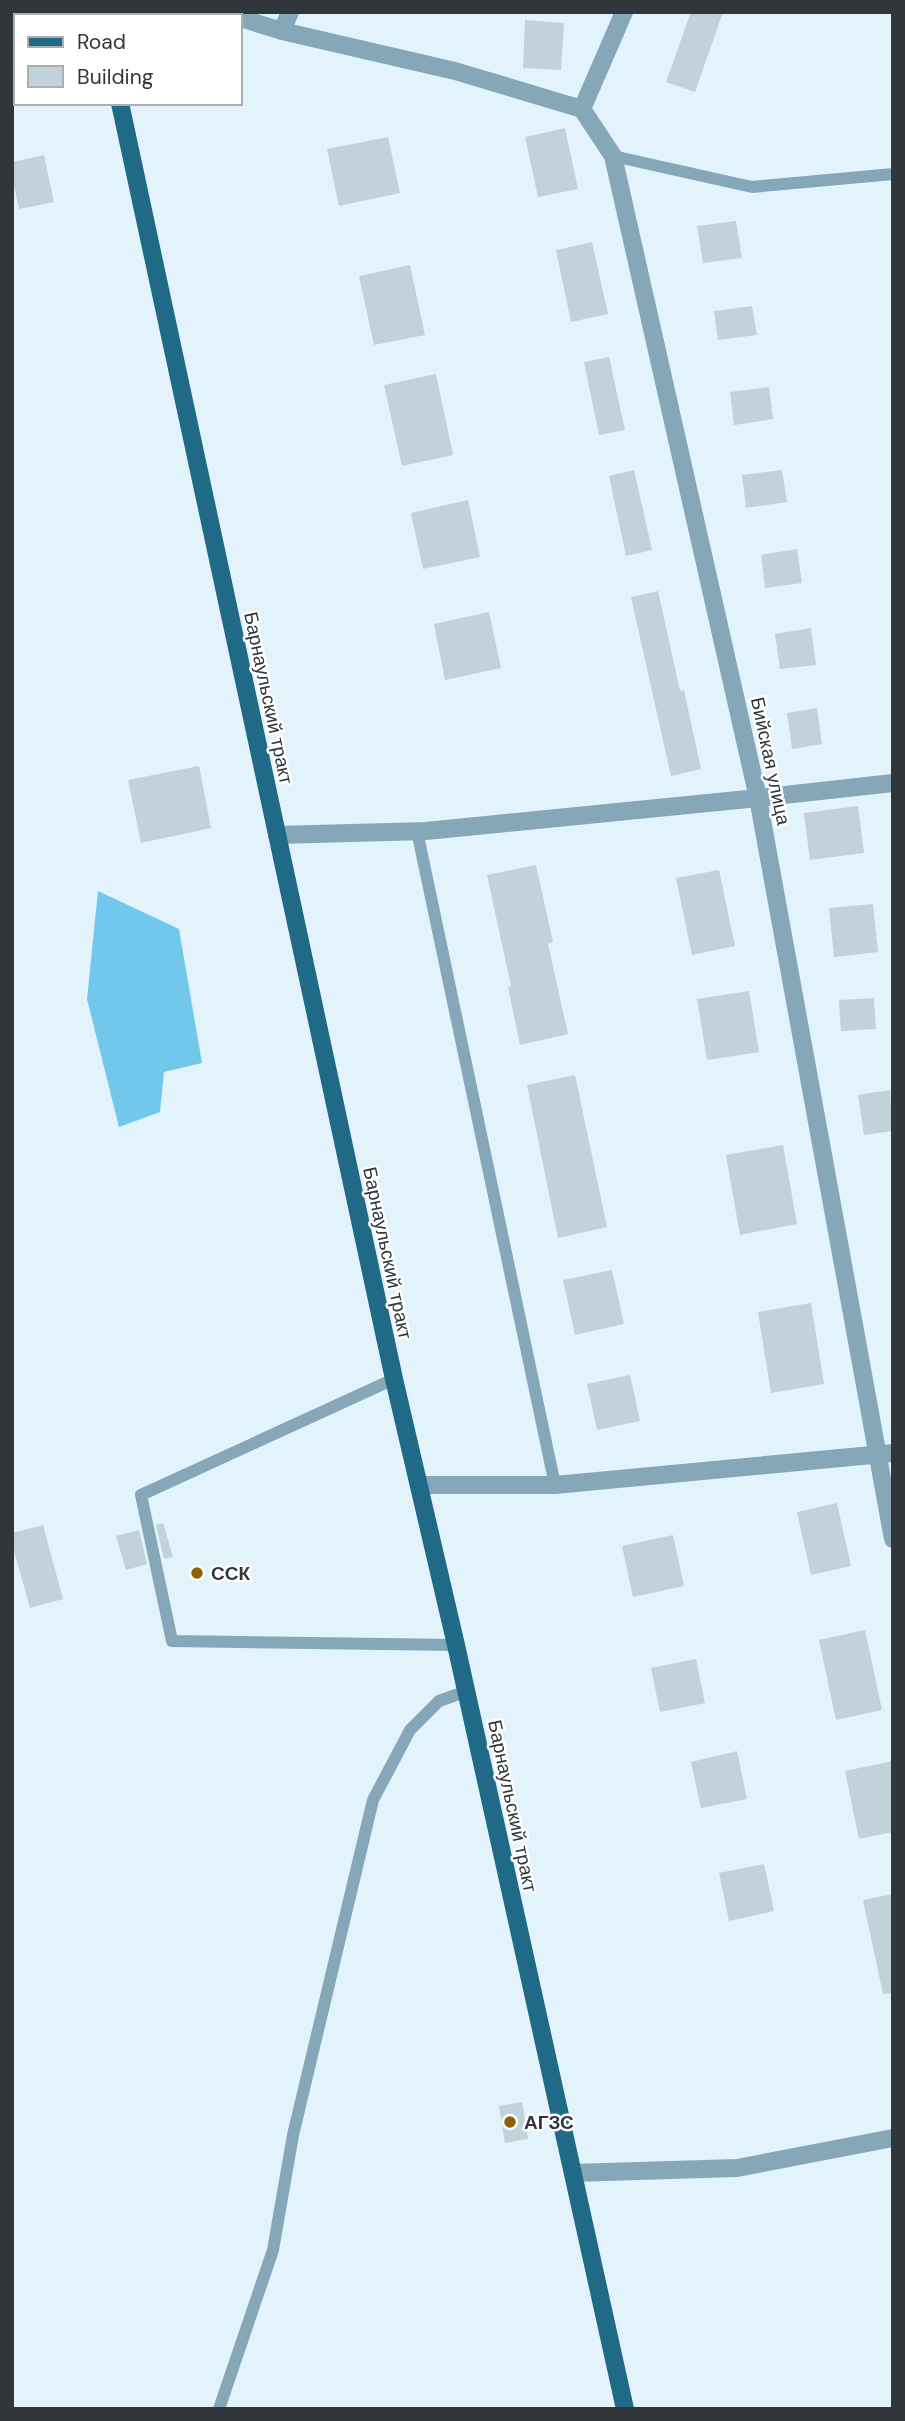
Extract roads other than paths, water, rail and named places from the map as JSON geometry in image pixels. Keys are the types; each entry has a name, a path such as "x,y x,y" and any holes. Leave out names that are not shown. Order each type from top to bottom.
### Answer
{"main road":[{"name":"Барнаульский тракт","path":"120,105 394,1379 467,1691 625,2409"}],"street":[{"path":"276,12 282,32"},
{"path":"282,32 290,12"},
{"path":"242,19 282,32 455,71 582,109 624,12"},
{"name":"Бийская улица","path":"582,109 612,156 758,799 885,1455 893,1539"},
{"path":"277,835 417,831 758,799 893,783"},
{"path":"419,1485 555,1485 885,1455"},
{"path":"573,2173 737,2168 893,2138"}],"lane":[{"path":"612,156 752,187 893,174"},
{"path":"417,831 555,1485"},
{"path":"394,1379 141,1495 172,1641 456,1645"},
{"path":"219,2409 273,2250 293,2135 373,1800 410,1730 439,1701 467,1691"}],"place":[{"name":"ССК","path":"197,1573"},
{"name":"АГЗС","path":"510,2122"}]}
